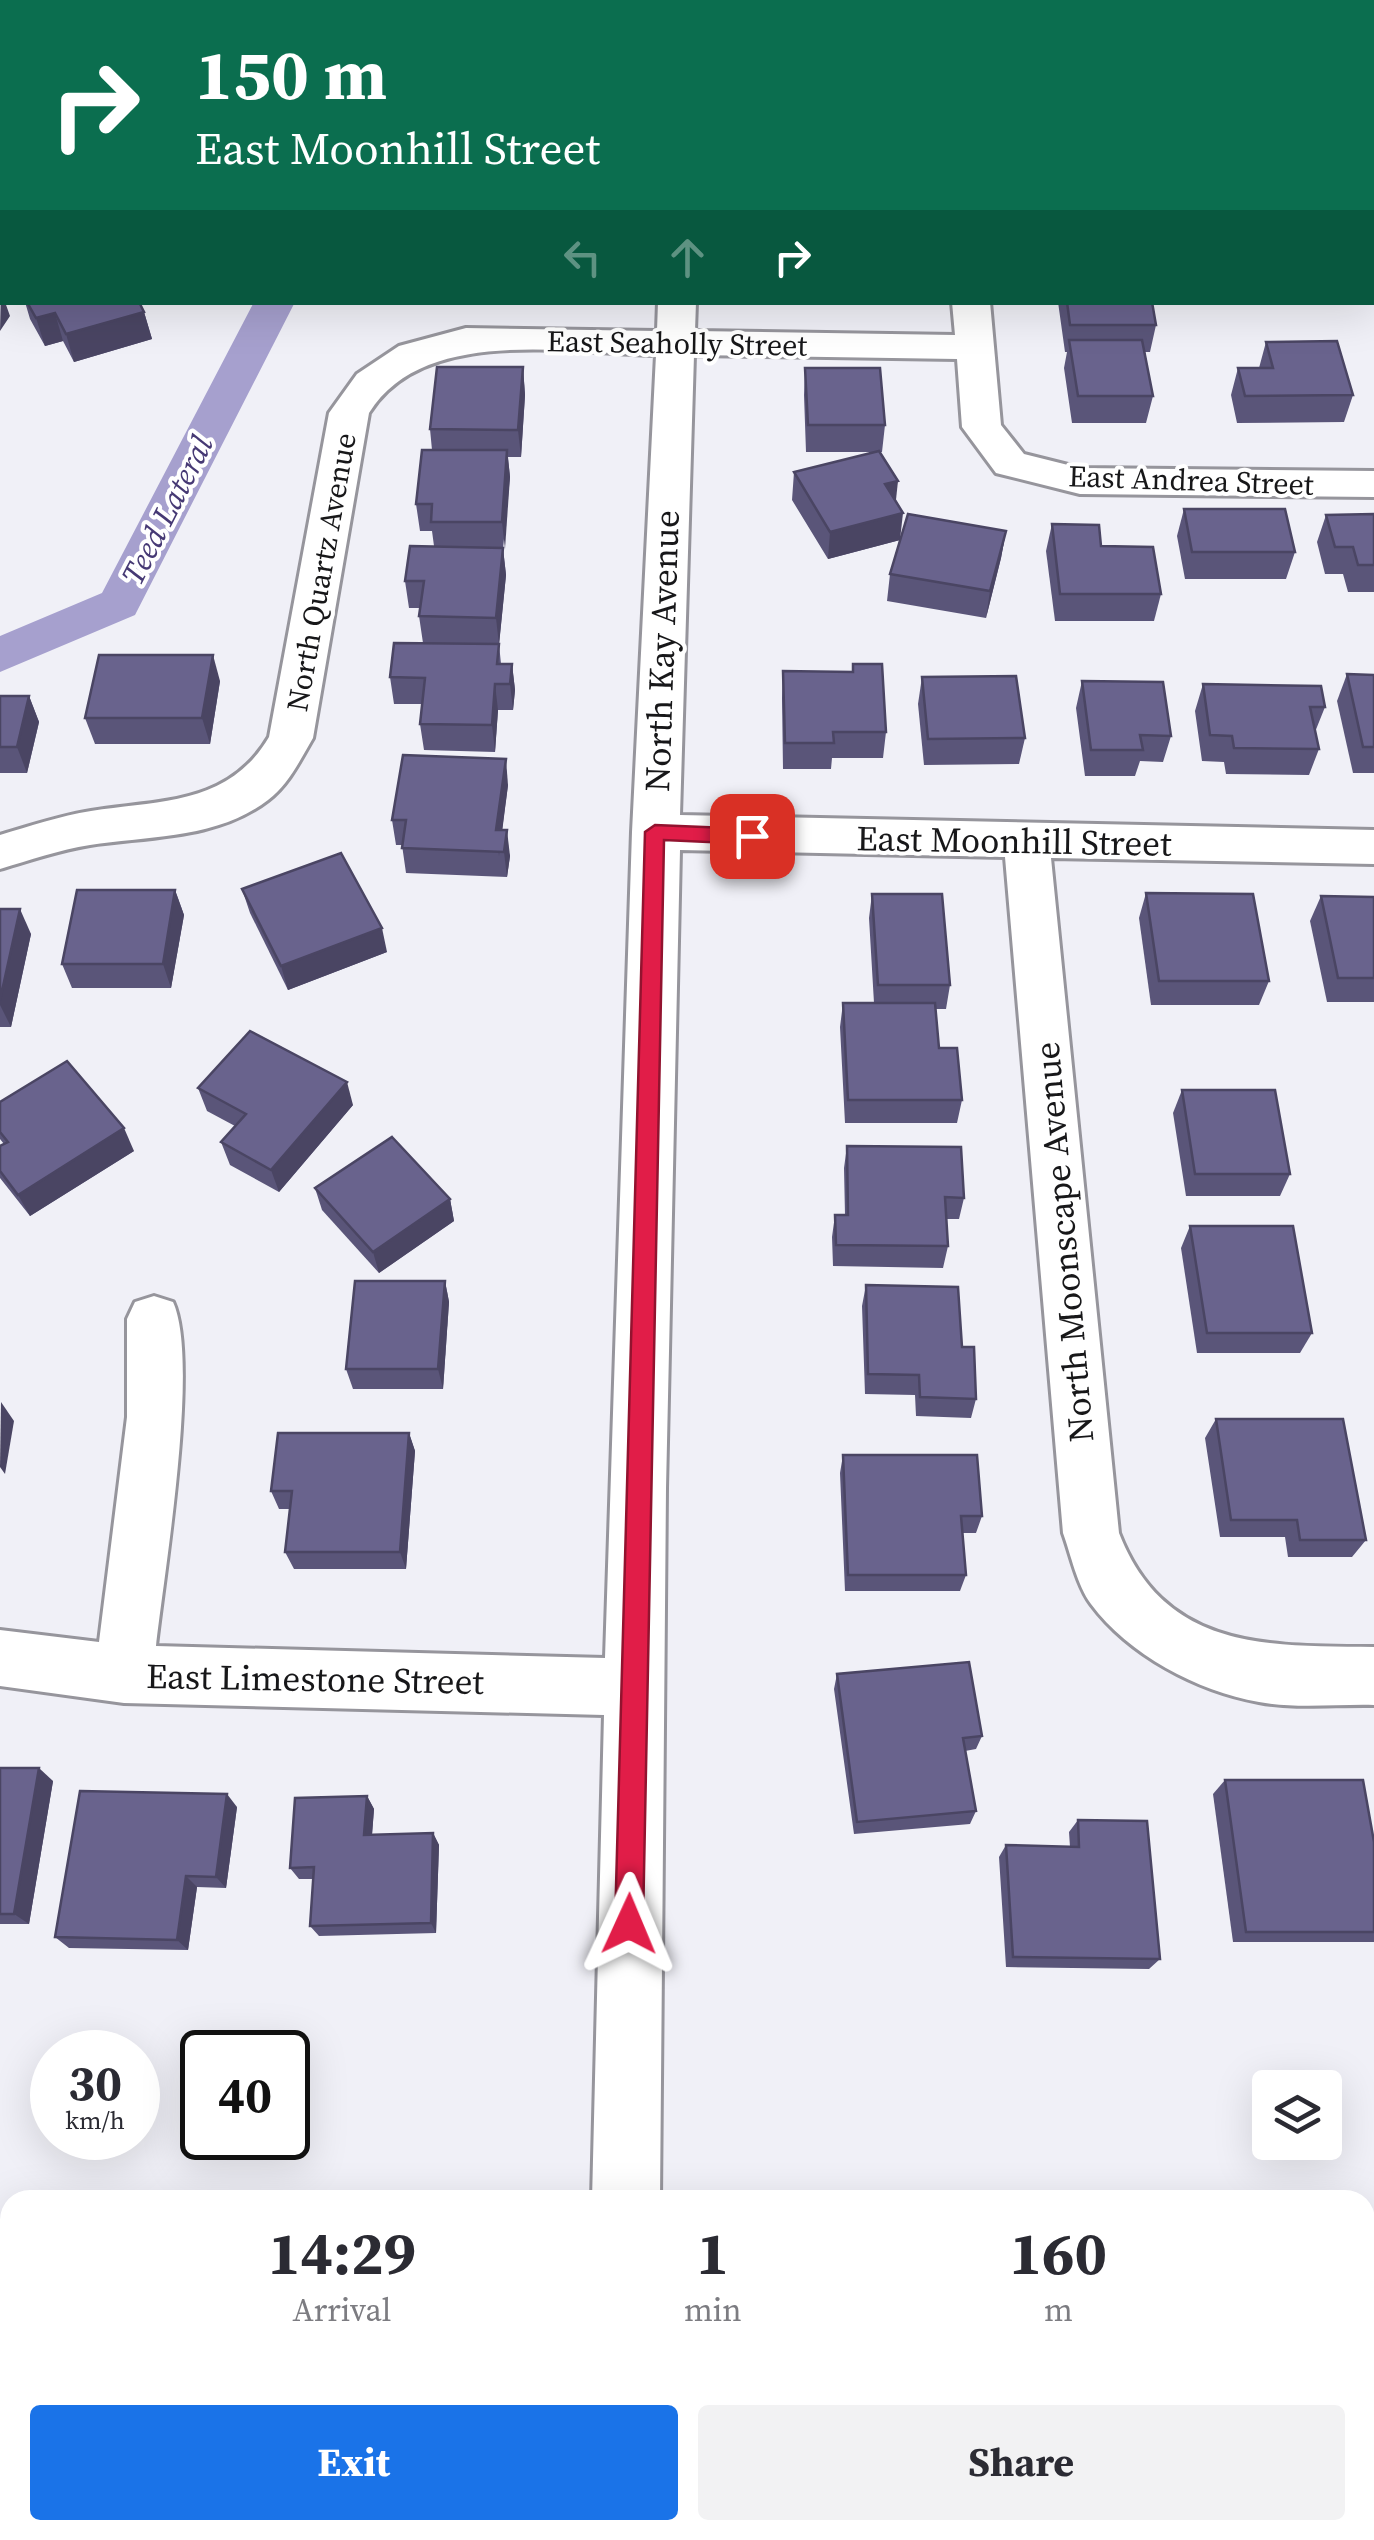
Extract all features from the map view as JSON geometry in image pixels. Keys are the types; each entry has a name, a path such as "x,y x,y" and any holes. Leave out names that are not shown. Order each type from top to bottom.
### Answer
{"street":[{"path":"970,305 974,347"},
{"name":"East Seaholly Street","path":"385,366 423,348 466,340 676,323 974,347"},
{"name":"North Kay Avenue","path":"626,2190 632,1687 655,832 676,323"},
{"name":"East Andrea Street","path":"974,347 982,427 1010,464 1080,480 1374,484"},
{"name":"North Quartz Avenue","path":"0,852 86,828 178,819 213,810 262,782 280,763 291,738 349,413 363,388 385,366"},
{"name":"East Moonhill Street","path":"655,832 1374,846"},
{"name":"North Moonscape Avenue","path":"1027,842 1090,1534 1110,1583 1149,1624 1198,1654 1260,1674 1374,1676"},
{"path":"124,1674 154,1417 154,1320"},
{"name":"East Limestone Street","path":"0,1658 124,1674 632,1687"}],"building":[{"path":"29,305 140,305 144,312 66,334 55,313 36,318"},
{"path":"1067,305 1153,305 1156,325 1070,325"},
{"path":"1069,340 1142,340 1153,396 1078,396"},
{"path":"1337,341 1353,395 1245,396 1238,368 1273,368 1266,342"},
{"path":"437,367 523,367 518,430 430,429"},
{"path":"805,368 880,368 885,425 808,425"},
{"path":"422,450 507,450 502,522 431,522 432,504 416,504"},
{"path":"879,451 898,481 885,484 903,513 830,532 794,472"},
{"path":"1184,509 1285,509 1295,552 1192,552"},
{"path":"908,514 1006,531 990,591 890,574"},
{"path":"1374,514 1374,565 1358,565 1353,547 1335,547 1326,515"},
{"path":"1052,524 1099,525 1101,546 1153,547 1161,594 1060,594"},
{"path":"410,546 503,548 496,618 419,616 424,581 405,581"},
{"path":"394,643 499,644 497,664 512,664 510,684 495,684 492,725 420,724 425,678 390,677"},
{"path":"99,655 213,655 202,718 85,718"},
{"path":"853,664 882,664 886,732 833,732 834,743 785,743 783,671 853,672"},
{"path":"1347,674 1374,675 1374,747 1363,747"},
{"path":"1016,676 1025,738 928,739 922,677"},
{"path":"1082,681 1163,682 1171,736 1140,735 1143,750 1091,750"},
{"path":"1203,684 1321,686 1325,707 1310,707 1319,749 1234,748 1232,736 1210,735"},
{"path":"0,696 29,696 17,747 0,747"},
{"path":"403,755 506,759 496,830 507,830 504,852 402,848 406,820 392,820"},
{"path":"341,853 382,928 281,966 242,889"},
{"path":"77,890 175,890 163,964 62,964"},
{"path":"1146,893 1253,894 1269,981 1159,981"},
{"path":"872,894 942,894 950,985 878,985"},
{"path":"1321,896 1374,897 1374,978 1338,978"},
{"path":"0,909 20,909 0,1000"},
{"path":"843,1003 935,1003 939,1048 957,1048 962,1100 848,1100"},
{"path":"250,1031 347,1082 271,1170 221,1142 246,1114 198,1088"},
{"path":"67,1061 124,1128 18,1195 0,1171 0,1146 8,1142 0,1132 0,1102"},
{"path":"1182,1090 1275,1090 1290,1174 1195,1174"},
{"path":"392,1137 450,1199 373,1252 315,1188"},
{"path":"847,1146 961,1147 964,1198 945,1197 948,1246 836,1245 835,1215 848,1215"},
{"path":"1190,1226 1293,1226 1312,1333 1207,1333"},
{"path":"355,1281 445,1281 438,1369 346,1369"},
{"path":"866,1285 958,1287 962,1347 974,1347 976,1399 920,1397 919,1375 868,1374"},
{"path":"1216,1419 1343,1419 1366,1540 1300,1540 1297,1520 1231,1520"},
{"path":"278,1433 409,1433 400,1552 285,1552 292,1491 271,1491"},
{"path":"843,1455 977,1455 982,1516 961,1516 966,1575 848,1575"},
{"path":"969,1662 982,1736 963,1738 976,1811 857,1822 837,1674"},
{"path":"0,1768 39,1768 14,1914 0,1914"},
{"path":"1225,1780 1363,1780 1374,1842 1374,1932 1246,1932"},
{"path":"80,1791 227,1794 216,1877 186,1876 177,1940 55,1937"},
{"path":"367,1796 364,1835 433,1833 431,1923 310,1926 314,1867 290,1868 295,1798"},
{"path":"1078,1820 1147,1821 1160,1959 1013,1957 1006,1845 1079,1847"}],"waterway":[{"name":"Teed Lateral","path":"0,655 119,604 273,305"}],"route":[{"path":"629,1924 655,832 752,836"}]}
